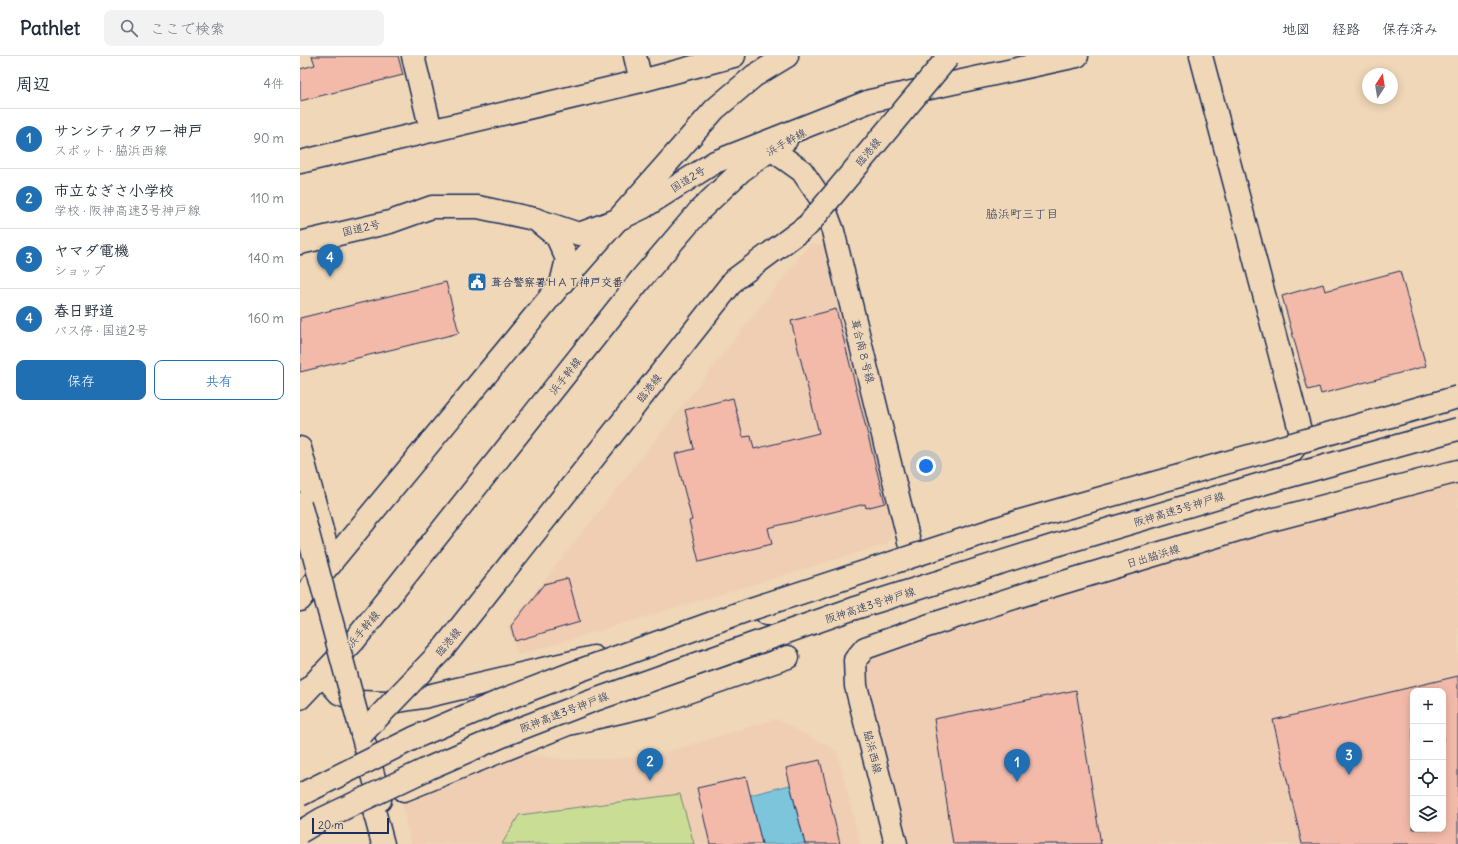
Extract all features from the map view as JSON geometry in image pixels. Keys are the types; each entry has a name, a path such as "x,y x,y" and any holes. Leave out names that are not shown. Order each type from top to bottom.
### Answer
{"main road":[{"path":"413,56 431,130"},
{"path":"635,56 641,81"},
{"path":"300,162 641,81 734,56"},
{"path":"300,600 561,284 715,109 754,76 787,56"},
{"name":"臨港線","path":"362,734 443,649 734,280 808,225 949,56"},
{"name":"国道2号","path":"300,242 390,222 432,207 478,207 534,219 580,234 618,220 644,207 715,162 870,101 1077,56"},
{"path":"1201,56 1302,438"},
{"name":"浜手幹線","path":"300,698 358,636 646,273 700,210 741,171 771,149 792,136 870,101"},
{"name":"葺合南８号線","path":"771,149 802,172 821,198 833,231 917,574"},
{"path":"534,219 557,237 567,259 561,284"},
{"path":"322,674 339,692 361,702 386,703 423,697 658,642 917,574 1100,516 1284,461 1302,438 1458,396"},
{"path":"300,795 416,737 498,702 586,668 748,610 1020,521 1458,396"},
{"name":"阪神高速3号神戸線","path":"300,832 322,819 429,768 509,733 589,702 852,609 1268,482 1458,429"},
{"path":"300,448 330,564"},
{"name":"日出脇浜線","path":"855,660 865,648 1035,591 1260,523 1458,471"},
{"path":"300,504 380,800"},
{"path":"383,844 372,803 568,724 650,705 788,657"},
{"name":"脇浜西線","path":"855,660 856,686 896,844"}],"shaded area":[{"path":"810,244 828,246 895,529 887,544 518,655 508,627"},
{"path":"1458,471 1458,844 896,844 856,686 865,648"},
{"path":"776,719 837,751 860,844 411,844 402,803 524,753 565,760 614,759 663,753"}],"green space":[{"path":"680,794 694,844 502,844 519,815"}],"water":[{"path":"790,785 805,844 762,844 750,795"}],"building":[{"path":"312,56 398,56 403,75 300,101 300,69 315,65"},
{"path":"1400,271 1426,366 1321,394 1319,387 1308,390 1282,296 1323,284 1325,291"},
{"path":"446,282 459,333 300,372 300,318"},
{"path":"836,309 885,503 866,508 865,504 768,528 772,544 699,562 689,521 692,520 675,454 694,449 685,410 733,398 743,437 751,436 754,449 819,433 791,321"},
{"path":"568,578 580,622 515,641 511,626 544,584"},
{"path":"1458,676 1458,844 1302,844 1273,720"},
{"path":"1076,690 1101,844 953,844 934,719"},
{"path":"820,760 840,844 805,844 786,768"},
{"path":"746,777 762,844 710,844 697,788"}],"place":[{"name":"春日野道","path":"330,277"},
{"name":"葺合警察署ＨＡＴ神戸交番","path":"477,282"},
{"name":"ヤマダ電機","path":"1349,775"},
{"name":"市立なぎさ小学校","path":"650,781"},
{"name":"サンシティタワー神戸","path":"1017,782"}],"district":[{"name":"脇浜町三丁目","path":"1022,214"}]}
